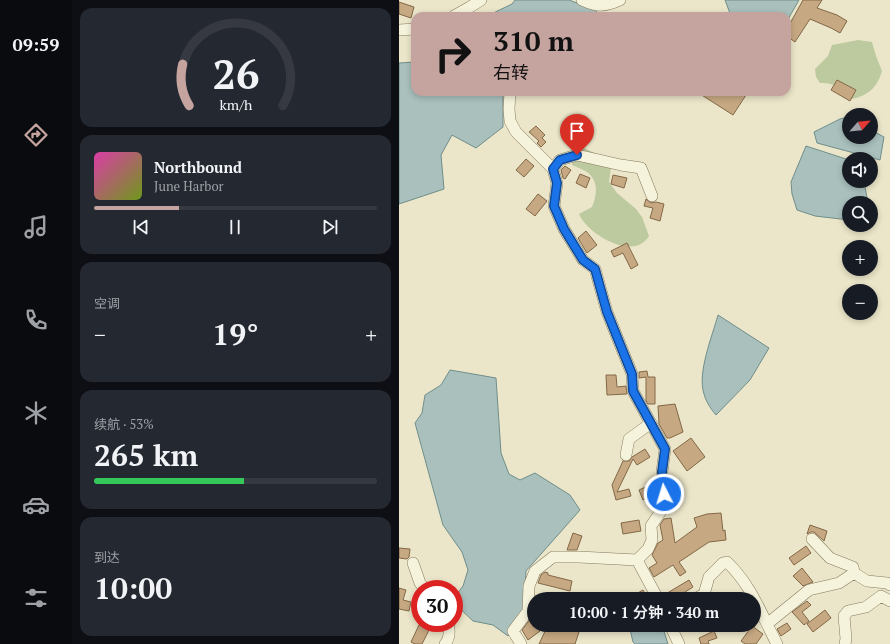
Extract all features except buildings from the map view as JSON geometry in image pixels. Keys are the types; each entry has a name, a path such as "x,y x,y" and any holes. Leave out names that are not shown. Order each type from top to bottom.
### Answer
{"street":[{"path":"473,12 481,0"},
{"path":"582,0 591,4 606,6 620,0"},
{"path":"399,30 411,29"},
{"path":"510,96 510,121 516,132 553,169 557,183 554,206 564,229 583,260 595,269 607,312 632,374 633,391 665,449 662,472 665,505 651,526 652,540 648,549 637,560 579,556 553,557 535,571 529,586 528,611 513,631 521,644"},
{"path":"553,169 560,160 577,155 641,168 652,196"},
{"path":"626,455 629,439 651,423"},
{"path":"812,539 830,558 853,567 854,573 867,581 887,583 890,585"},
{"path":"637,560 654,592"},
{"path":"705,592 709,577 723,563 727,562 739,573 751,592"},
{"path":"413,563 419,580"},
{"path":"767,624 809,590 839,583 854,573"},
{"path":"845,644 844,616 848,611 866,607 881,596 890,601"},
{"path":"761,612 777,644"},
{"path":"445,644 448,639 449,632"},
{"path":"674,632 679,644"}],"green space":[{"path":"858,40 872,42 882,71 880,77 871,90 862,96 851,99 834,85 820,83 816,77 815,69 828,56 832,45"},
{"path":"580,146 605,158 611,168 609,182 617,193 636,209 642,217 649,236 642,243 633,246 622,246 601,237 591,230 584,222 579,214 592,207 596,188 594,180 587,172 572,165 575,153"}],"water":[{"path":"515,0 569,0 596,10 597,12 495,12 512,4"},
{"path":"725,0 799,0 791,14 791,12 730,12"},
{"path":"411,62 411,96 503,96 503,127 476,148 452,135 441,155 444,189 399,204 399,63"},
{"path":"842,118 842,144 878,144 878,134 884,137 880,160 878,159 878,152 850,152 817,143 814,132"},
{"path":"806,146 842,158 842,188 865,188 867,196 842,196 842,219 815,216 797,210 792,194 791,182"},
{"path":"718,315 769,348 750,380 716,415 705,397 702,385 702,376 706,355"},
{"path":"450,370 496,378 501,453 509,474 520,480 535,473 570,495 580,510 526,571 524,608 508,636 493,625 473,621 463,612 463,586 468,570 462,552 443,525 415,423 422,413 425,395 441,385"},
{"path":"631,632 664,632 668,644 635,644"}],"route":[{"path":"577,155 560,160 553,169 557,183 554,206 564,229 583,260 595,269 607,312 632,374 633,391 665,449 662,472 664,494"}]}
